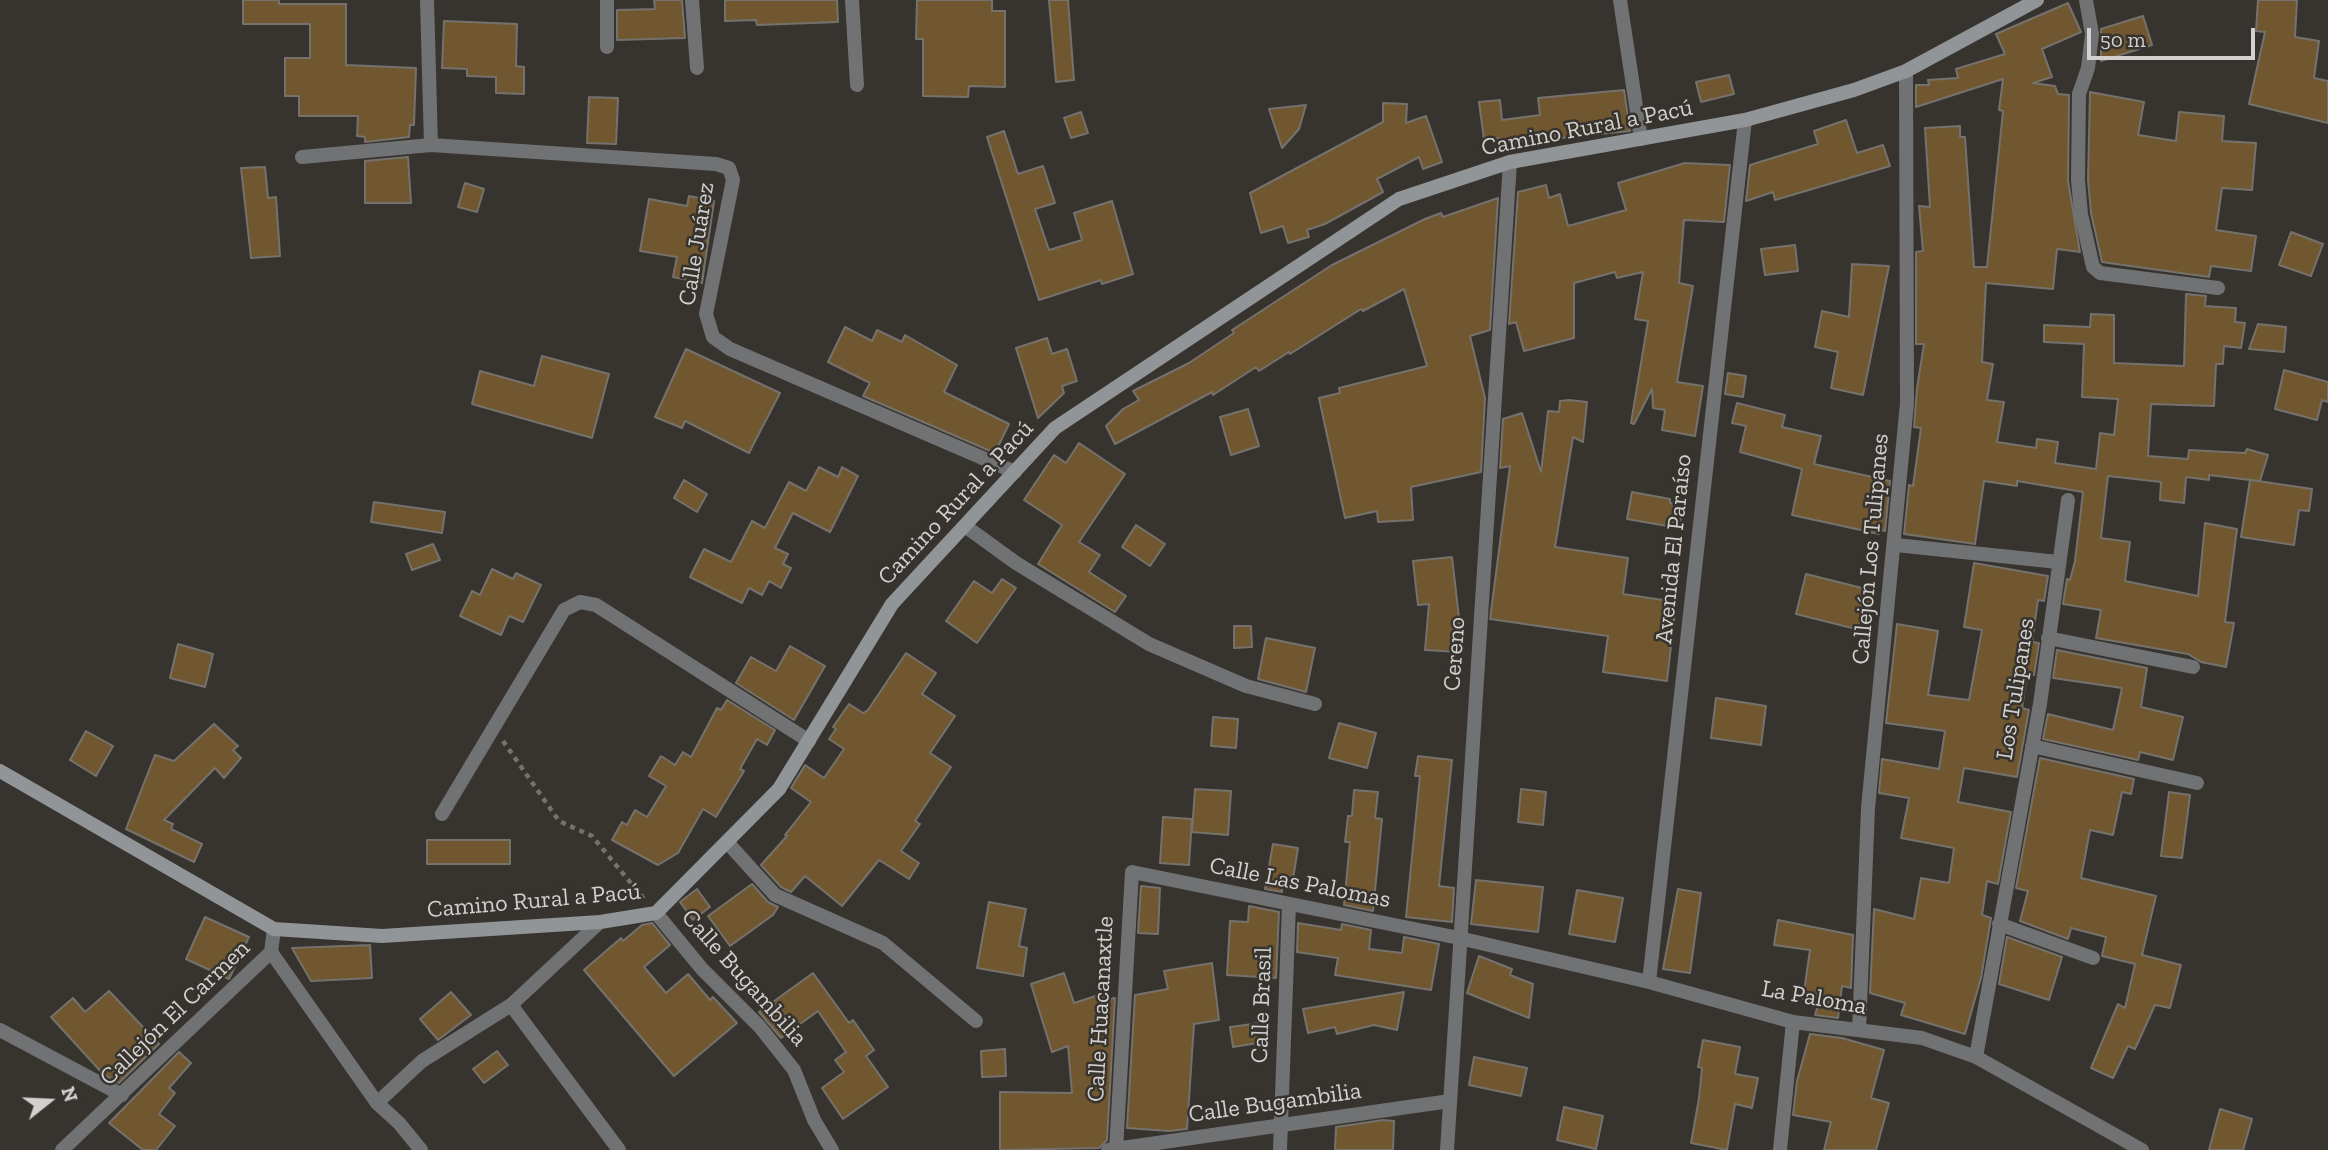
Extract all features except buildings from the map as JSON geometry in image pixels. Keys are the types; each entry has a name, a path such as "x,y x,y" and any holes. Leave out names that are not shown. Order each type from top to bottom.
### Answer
{"street":[{"path":"302,157 431,145 427,0"},
{"path":"607,0 607,47"},
{"path":"692,0 697,68"},
{"path":"852,0 857,85"},
{"path":"1620,0 1641,139"},
{"name":"Camino Rural a Pacú","path":"0,771 274,929 382,936 600,922 656,913 779,789 892,604 1055,428 1399,199 1510,162 1745,120 1854,90 1906,71 2037,0"},
{"path":"2085,0 2092,34 2088,68 2079,94 2078,180 2081,214 2093,267 2101,273 2218,288"},
{"name":"Callejón Los Tulipanes","path":"1859,1030 1868,808 1896,545 1907,402 1906,71"},
{"name":"Avenida El Paraíso","path":"1649,982 1745,120"},
{"name":"Calle Juárez","path":"431,145 716,164 729,168 733,180 706,314 713,337 730,349 1014,472"},
{"name":"Cereno","path":"1447,1150 1510,162"},
{"name":"Los Tulipanes","path":"1976,1057 2032,746 2068,499"},
{"path":"965,526 1016,563 1149,644 1246,686 1315,704"},
{"path":"1896,545 2058,562"},
{"path":"442,814 489,730 564,610 580,603 596,606 809,741"},
{"path":"2048,638 2193,667"},
{"path":"2032,746 2197,783"},
{"path":"726,842 775,895 883,943 976,1021"},
{"name":"Calle Las Palomas","path":"1132,872 1459,938"},
{"name":"Calle Huacanaxtle","path":"1113,1149 1132,872"},
{"name":"Calle Brasil","path":"1280,1150 1289,904"},
{"name":"Calle Bugambilia","path":"656,913 702,969 760,1027 794,1069 814,1120 832,1150"},
{"path":"377,1103 422,1061 511,1004 600,922"},
{"path":"1999,923 2093,958"},
{"name":"Callejón El Carmen","path":"62,1150 271,952 274,929"},
{"name":"La Paloma","path":"1459,938 1649,982 1793,1022 1922,1038 1976,1057 2142,1150"},
{"path":"271,952 377,1103 399,1123 421,1150"},
{"path":"511,1004 619,1150"},
{"path":"1780,1150 1793,1022"},
{"path":"0,1030 122,1095"},
{"name":"Calle Bugambilia","path":"1113,1149 1450,1101"}],"path":[{"path":"489,730 502,740 559,821 592,836 656,913"}]}
